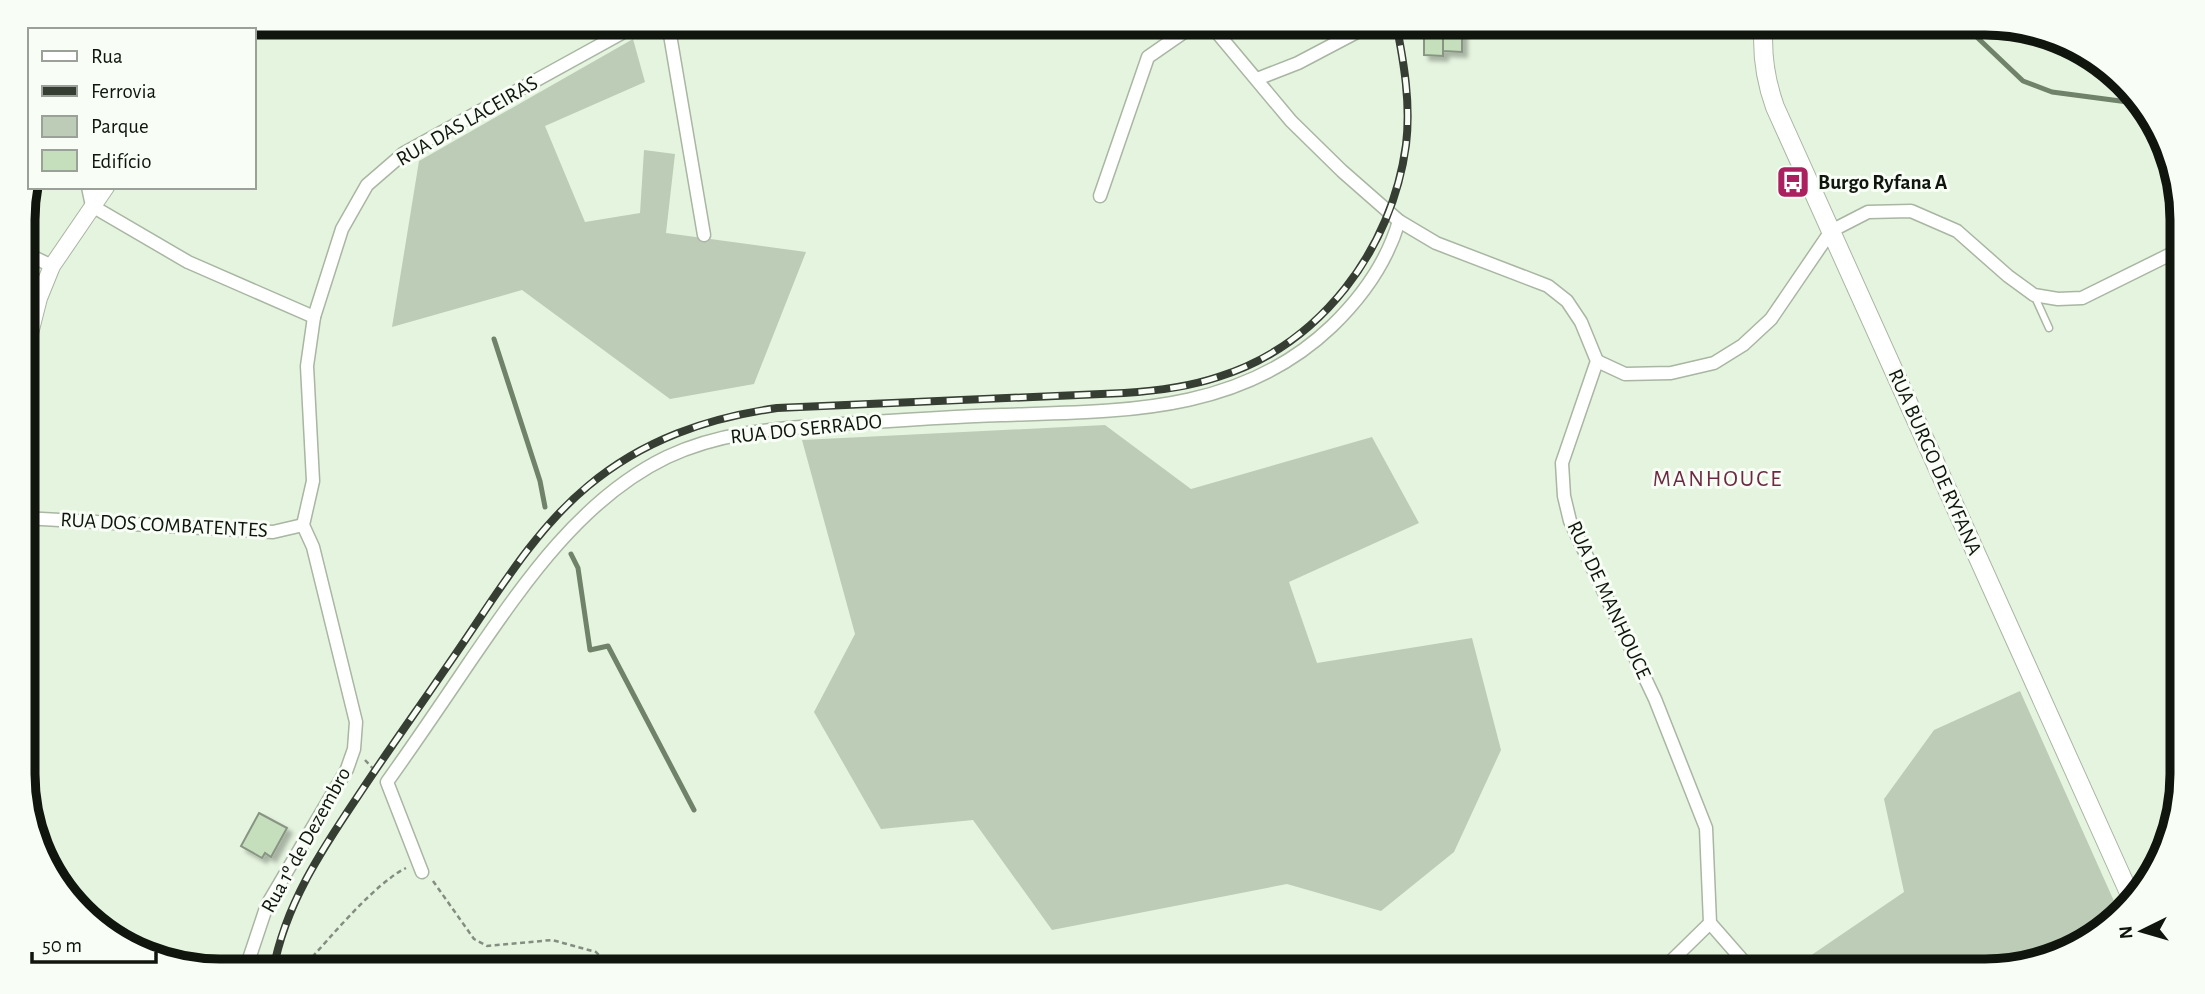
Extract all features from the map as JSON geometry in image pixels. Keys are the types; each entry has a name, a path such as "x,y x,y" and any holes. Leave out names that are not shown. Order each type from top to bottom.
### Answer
{"main road":[{"name":"RUA BURGO DE RYFANA","path":"1762,35 1765,78 1775,107 2128,891"}],"street":[{"name":"RUA DAS LACEIRAS","path":"303,525 313,481 307,366 314,317 342,229 368,185 404,153 617,35"},
{"path":"670,35 704,235"},
{"path":"1100,196 1148,57 1180,35"},
{"path":"1219,35 1308,138 1342,172 1399,221 1436,243 1548,286 1567,300 1581,322 1597,361 1625,374 1671,373 1714,363 1743,345 1770,319 1831,231 1868,212 1911,211 1957,231 2034,295 2058,299 2082,298 2170,254"},
{"path":"1257,79 1298,63 1351,35"},
{"path":"89,189 93,206 188,262 314,317"},
{"path":"35,310 52,267 105,189"},
{"name":"RUA DO SERRADO","path":"387,782 527,584 583,518 621,485 642,471 688,448 712,440 762,430 1142,407 1192,400 1240,386 1307,348 1327,331 1361,295 1376,274 1387,254 1399,221"},
{"path":"35,258 52,267"},
{"name":"RUA DE MANHOUCE","path":"1597,361 1562,463 1564,496 1570,521 1655,699 1706,828 1710,923"},
{"name":"RUA DOS COMBATENTES","path":"35,519 273,532 303,525"},
{"path":"303,525 313,547 356,722 354,748"},
{"name":"Rua 1º de Dezembro","path":"249,959 267,905 348,768 354,748"},
{"path":"387,782 420,867"},
{"path":"1673,959 1710,923 1742,959"}],"lane":[{"path":"2034,295 2049,328"}],"path":[{"path":"354,748 387,782"},
{"path":"311,959 392,875 420,867 436,883 474,939 487,946 552,940 596,951 603,959"}],"green space":[{"path":"633,39 645,82 545,126 585,222 640,213 644,150 675,154 666,233 806,252 754,384 670,399 522,290 392,327 419,161"},
{"path":"1105,425 1191,489 1372,437 1419,523 1289,582 1317,663 1472,638 1501,750 1454,852 1381,911 1287,884 1052,930 973,820 881,829 814,712 855,634 802,440"},
{"path":"2020,691 2112,896 2107,896 2107,913 2067,940 2045,949 1997,959 1806,959 1904,892 1884,799 1934,730"}],"building":[{"path":"1424,35 1443,35 1443,56 1424,55"},
{"path":"1443,35 1462,35 1462,52 1443,51"},
{"path":"259,813 287,828 271,857 265,853 262,858 241,846"}],"waterway":[{"path":"1975,35 2023,81 2052,92 2128,102"},
{"path":"494,339 540,481 545,507"},
{"path":"571,554 578,568 590,650 608,646 694,810"}],"railway":[{"path":"276,959 295,901 318,858 496,594 530,548 567,505 588,486 631,456 677,433 701,425 777,408 1124,393 1184,386 1218,377 1255,362 1289,342 1319,317 1345,288 1368,256 1385,221 1398,184 1406,145 1407,99 1398,35"}],"place":[{"name":"Burgo Ryfana A","path":"1793,182"}],"district":[{"name":"MANHOUCE","path":"1718,479"}]}
